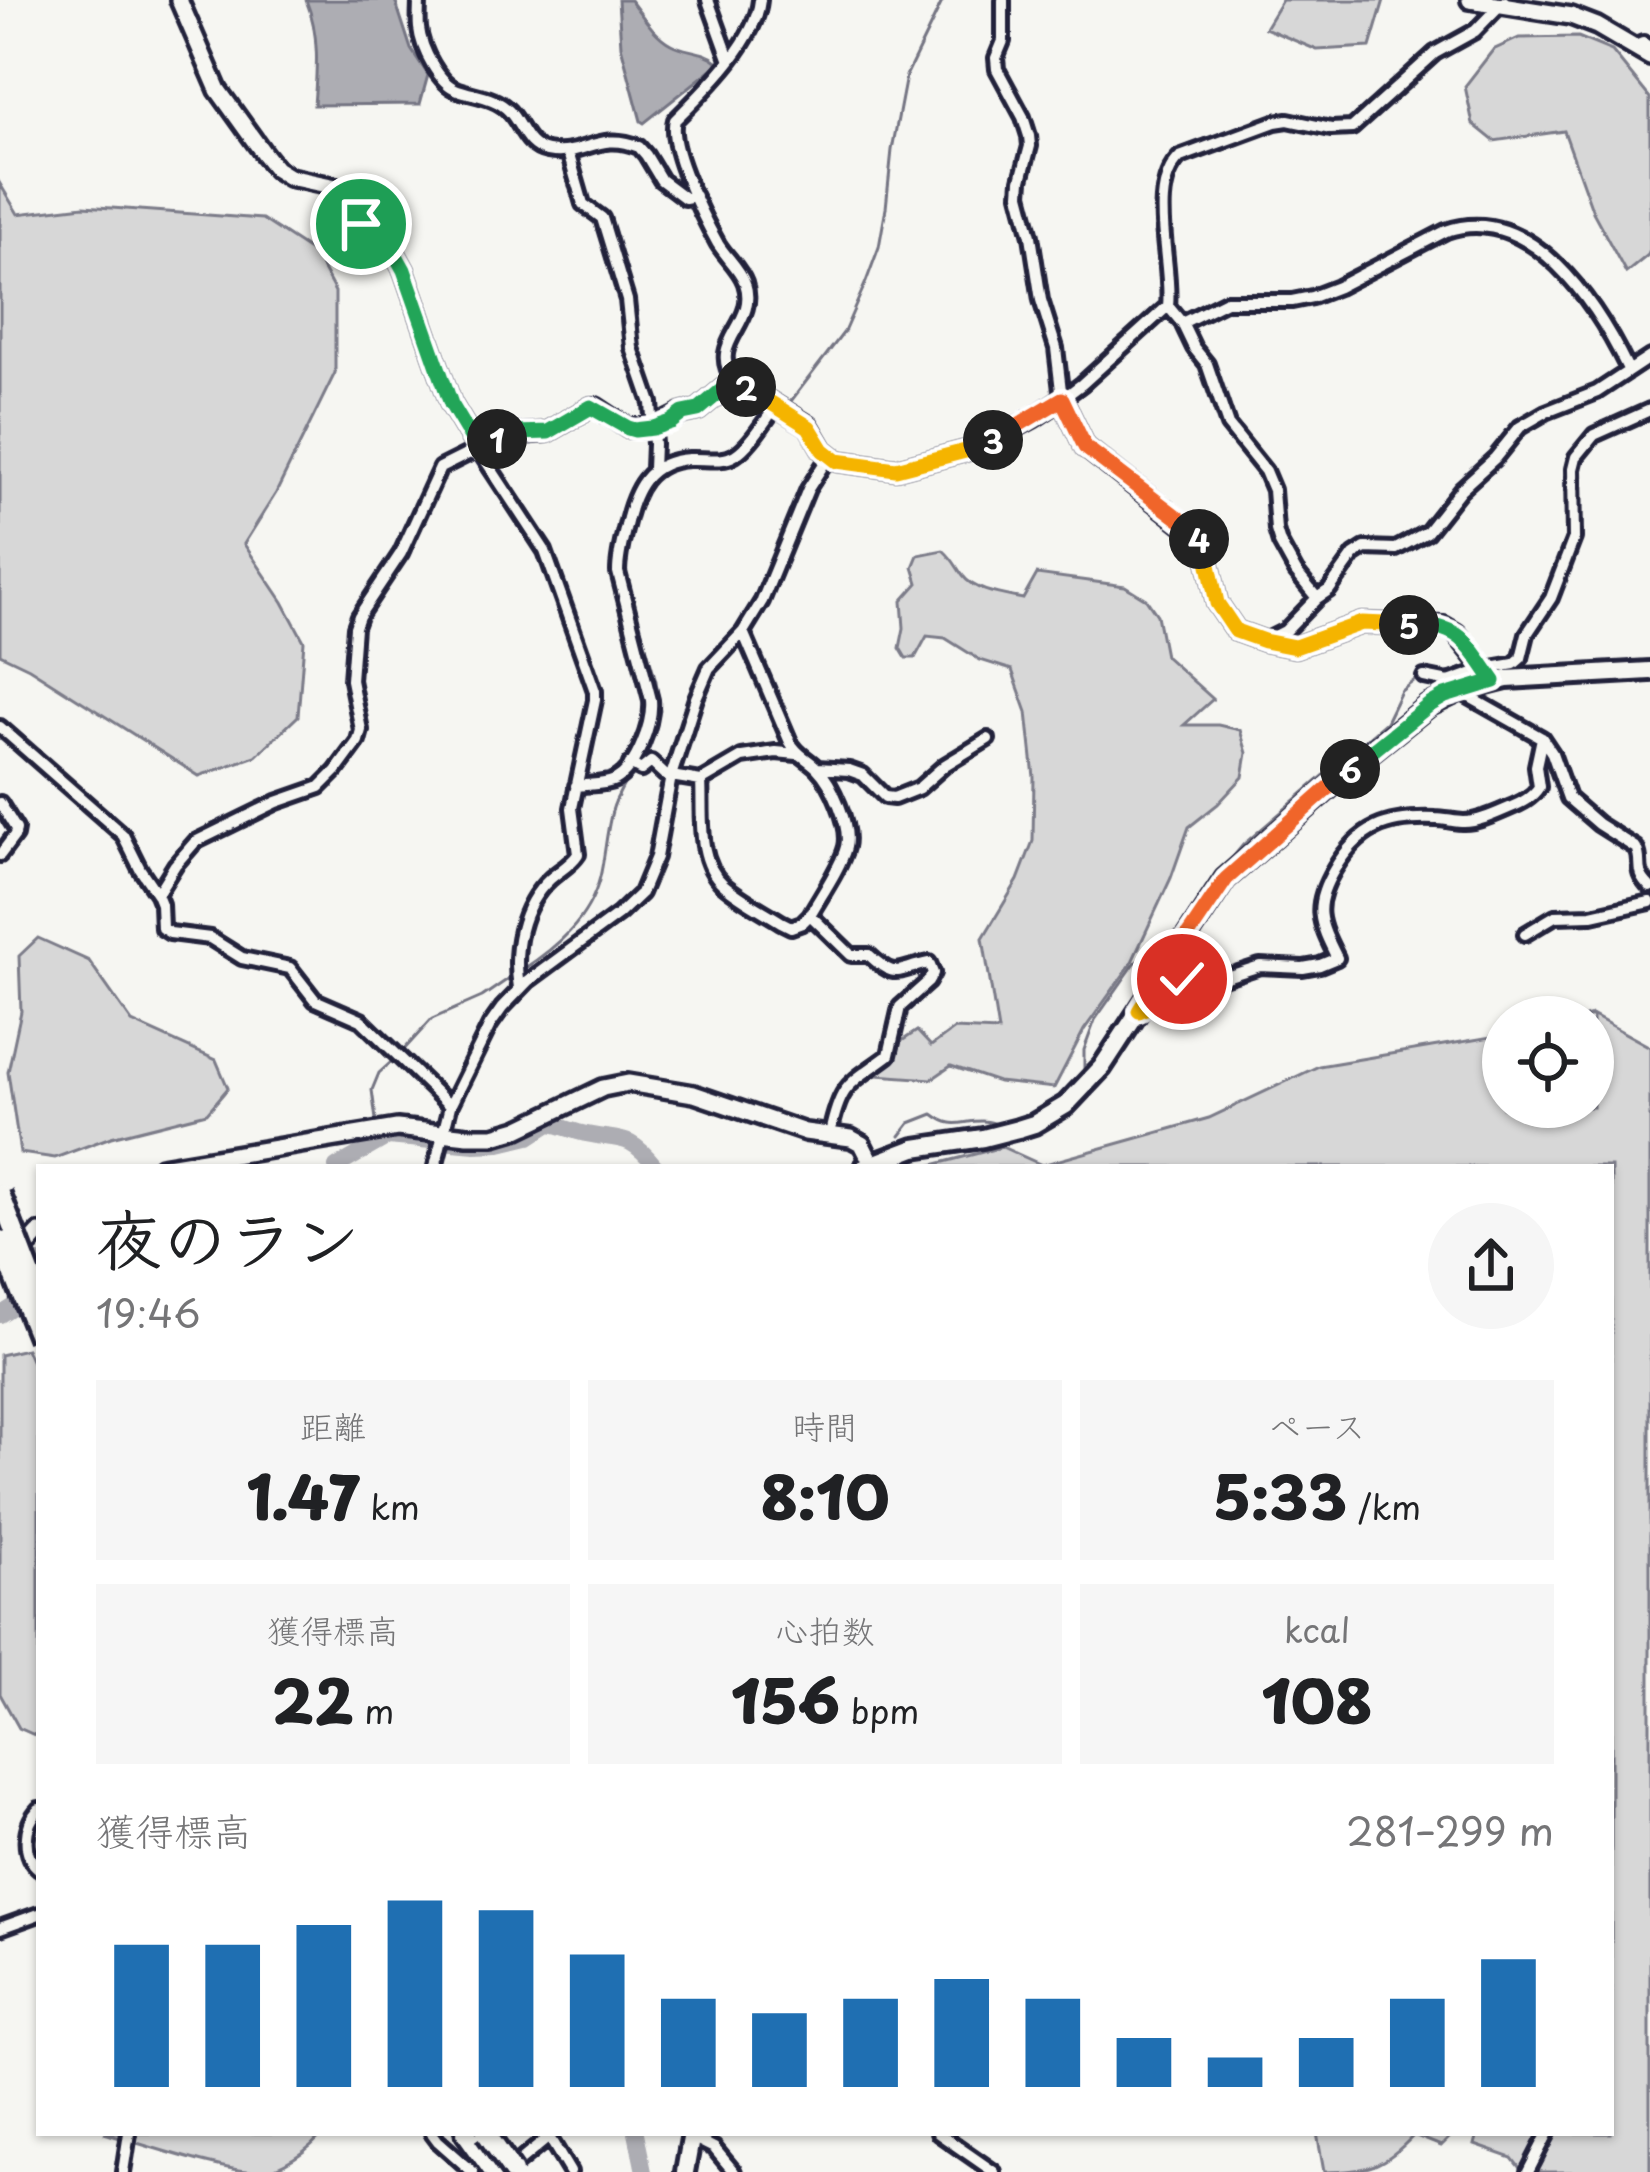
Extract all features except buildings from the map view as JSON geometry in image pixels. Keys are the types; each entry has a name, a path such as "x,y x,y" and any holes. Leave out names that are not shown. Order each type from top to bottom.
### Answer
{"highway":[{"path":"0,1193 36,1288"},
{"path":"0,1240 36,1330"},
{"path":"468,2136 494,2172"},
{"path":"488,2136 510,2172"}],"main road":[{"path":"179,0 218,89 276,169 289,177 336,187 361,224 394,252 451,404 478,449 507,434 548,432 591,407 628,428 653,428 698,410 734,380 809,427 837,461 896,469 977,448 1062,399 1085,447 1196,534 1208,560 1217,603 1236,631 1295,647 1362,623 1433,624 1456,633 1490,675"},
{"path":"1470,0 1571,16 1641,47 1650,57"},
{"path":"875,1164 915,1148 1002,1134 1050,1116 1091,1081 1237,866 1428,706 1490,675 1650,671"},
{"path":"179,1164 408,1128 443,1139 506,1133 587,1094 628,1082 674,1089 796,1130 857,1141 869,1164"},
{"path":"0,1252 15,1250 36,1236"},
{"path":"685,2172 692,2136"}],"street":[{"path":"419,0 422,43 449,86 501,104 536,147 546,151 568,152 608,139 628,142 646,155 668,188 685,199 695,196"},
{"path":"708,0 730,61"},
{"path":"734,380 724,357 747,307 745,283 718,244 695,196 680,163 672,128 730,61 756,17 760,0"},
{"path":"1003,0 997,69 1029,136 1020,194 1041,300 1056,348 1062,399"},
{"path":"1317,598 1280,544 1273,490 1265,471 1228,424 1207,364 1168,306 1163,192 1170,166 1180,157 1275,122 1352,128 1424,63 1475,31 1502,3"},
{"path":"568,152 583,204 602,218 627,300 632,348 651,403 652,470"},
{"path":"1182,323 1226,301 1312,297 1446,231 1482,225 1526,241 1561,267 1628,369"},
{"path":"1062,399 1168,306"},
{"path":"1264,641 1286,631 1329,590 1354,555 1365,548 1396,549 1427,532 1520,427 1597,392 1650,357"},
{"path":"576,785 614,781 632,766 652,712 618,559 634,493 652,470 673,461 737,454 782,408"},
{"path":"1424,677 1449,682 1490,675 1521,658 1527,634 1551,598 1574,538 1576,457 1594,435 1650,410"},
{"path":"157,894 195,842 277,802 320,788 347,757 361,730 351,680 359,616 401,553 440,468 478,449 545,551 595,691 572,817 578,854 545,884 531,906 517,940 518,979"},
{"path":"436,1164 450,1106 518,979 619,914 641,893 656,857 670,776 696,698 710,668 763,601 808,488 829,456"},
{"path":"701,781 702,833 711,866 723,884 791,927 802,923 846,850 846,839 836,798 817,768 797,754 743,632"},
{"path":"1459,691 1542,738 1568,798 1636,848 1639,875 1650,887"},
{"path":"0,727 123,836 157,894 162,928 209,938 242,958 290,968 315,1000 361,1020 450,1106"},
{"path":"1139,1011 1176,979 1220,979 1260,966 1303,968 1337,958 1318,908 1339,861 1358,839 1385,823 1471,821 1530,798 1539,788 1536,766 1542,738"},
{"path":"817,768 863,775 885,796 894,798 920,788 945,765 988,740"},
{"path":"632,766 641,770 651,762 670,776 701,781 742,757 797,754"},
{"path":"0,802 16,829 0,855"},
{"path":"1525,934 1555,916 1592,915 1650,902"},
{"path":"810,915 851,955 869,955 894,972 929,963 933,973 900,1007 890,1055 850,1082 842,1093 830,1134"},
{"path":"36,1812 26,1852 36,1866"},
{"path":"0,1928 36,1915"},
{"path":"123,2172 129,2136"},
{"path":"435,2136 473,2172"},
{"path":"510,2172 549,2136"},
{"path":"551,2136 570,2172"},
{"path":"694,2136 714,2148 734,2172"},
{"path":"1528,2172 1546,2136"},
{"path":"957,2138 994,2172"}],"shaded area":[{"path":"306,0 395,0 411,49 428,75 420,104 314,105 315,39"},
{"path":"618,0 630,0 671,44 717,61 644,123 621,46"},
{"path":"1282,0 1384,0 1370,47 1317,50 1265,28"},
{"path":"1578,37 1612,51 1650,98 1650,250 1626,273 1593,212 1564,131 1494,141 1473,124 1465,86 1493,50 1519,38"},
{"path":"0,184 18,214 84,206 262,219 314,253 335,292 335,373 276,493 244,544 304,641 298,716 256,756 199,776 0,654"},
{"path":"943,550 968,581 999,594 1023,599 1037,574 1125,586 1146,599 1157,615 1165,656 1213,699 1184,725 1240,730 1247,753 1243,777 1189,827 1131,964 1084,1030 1054,1088 998,1082 951,1066 932,1079 861,1074 868,1063 917,1031 931,1046 954,1029 998,1031 983,938 1018,880 1033,841 1034,777 1027,712 1012,670 980,660 945,638 927,636 915,658 906,658 900,648 902,601 918,583 913,567 918,555"},
{"path":"38,938 89,961 132,1022 216,1060 228,1088 207,1113 111,1137 55,1158 20,1153 8,1072 21,1011 19,956"},
{"path":"1614,1027 1650,1047 1650,2172 1523,2172 1512,2158 1475,2145 1477,2136 1614,2136 1614,1164 1046,1164 1209,1118 1319,1066 1482,1039 1482,1128 1614,1128"},
{"path":"1002,1147 1040,1164 937,1164"},
{"path":"26,1349 36,1371 36,1736 19,1728 0,1694 0,1355"},
{"path":"114,2136 319,2136 294,2158 260,2172 205,2163"},
{"path":"1318,2136 1413,2136 1374,2166 1324,2172"},
{"path":"1416,2136 1451,2136 1441,2146"}],"waterway":[{"path":"788,405 844,332 866,282 879,247 906,76 943,0"},
{"path":"671,467 730,465 753,448 778,417"},
{"path":"636,509 624,569 660,711 645,748"},
{"path":"1513,668 1619,664"},
{"path":"1077,1082 1084,1071 1084,1050 1095,1020 1135,963 1171,943 1203,893 1243,845 1386,722 1401,691 1423,680"},
{"path":"522,970 559,942 588,906 600,877 613,807 628,777"},
{"path":"377,1127 372,1090 379,1073 432,1019 482,997 514,975"},
{"path":"1055,1102 1070,1089"},
{"path":"900,1136 910,1123 933,1114 952,1123 1002,1125"},
{"path":"341,1164 388,1137 500,1144 529,1137 549,1124 629,1142 654,1164"},
{"path":"0,1315 14,1306 36,1267"},
{"path":"637,2136 644,2172"}],"route":[{"path":"361,224 394,252 404,270 451,404 478,449 507,434 548,432 591,407 628,428 653,428 705,406 734,380 809,427 823,450 837,461 896,469 977,448 1062,399 1085,447 1196,534 1208,560 1217,603 1236,631 1295,647 1362,623 1433,624 1456,633 1494,681 1428,706 1237,866 1139,1011 1182,979"}]}
